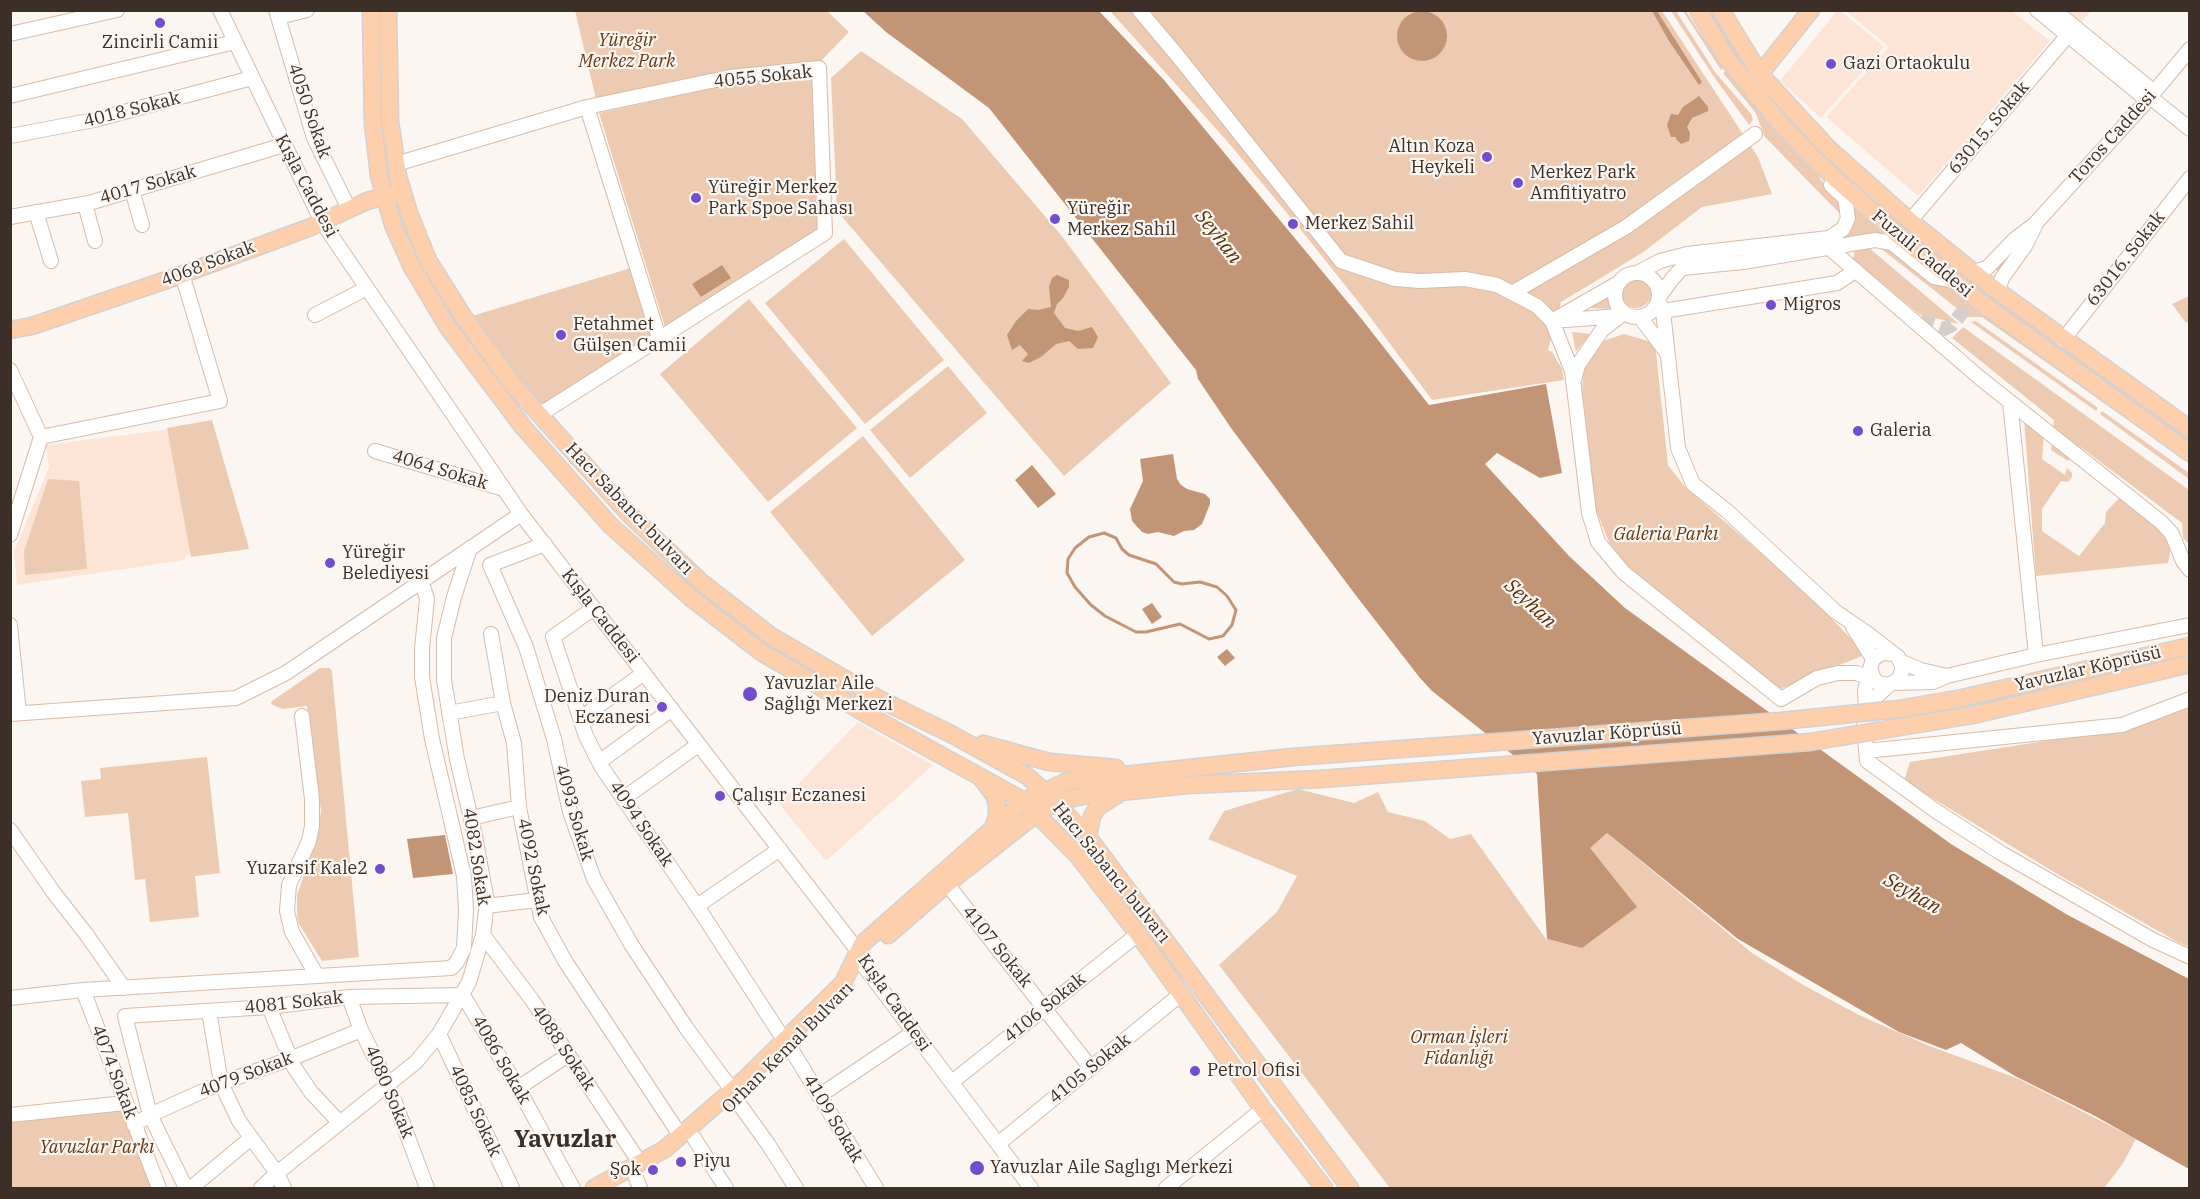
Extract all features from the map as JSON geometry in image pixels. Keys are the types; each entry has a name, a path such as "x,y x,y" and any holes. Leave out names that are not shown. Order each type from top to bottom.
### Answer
{"main road":[{"name":"Hacı Sabancı bulvarı","path":"371,10 373,124 379,177 393,225 412,267 447,326 523,427 610,525 691,598 761,652 868,715 1024,801 1078,856 1324,1188"},
{"name":"Hacı Sabancı bulvarı","path":"388,10 390,122 396,165 409,213 428,260 462,316 513,385 628,513 701,582 771,636 879,699 951,734 1027,776 1050,797 1088,837 1350,1188"},
{"name":"Fuzuli Caddesi","path":"1698,10 1727,59 1780,123 1816,161 1951,279 2190,453"},
{"name":"Fuzuli Caddesi","path":"1721,10 1760,74 1827,147 1910,221 1973,272 2063,340 2190,429"},
{"path":"1760,74 1811,10"},
{"name":"4068 Sokak","path":"10,330 32,326 182,274 322,222 383,196 403,192"},
{"name":"Yavuzlar Köprüsü","path":"1050,797 1068,782 1293,757 1781,721 1899,709 1962,698 2190,646"},
{"name":"Yavuzlar Köprüsü","path":"1024,801 1187,785 1322,778 1810,742 1973,715 2190,664"},
{"path":"951,734 1049,762 1087,767 1171,771"},
{"path":"978,774 997,804 997,816 993,828"},
{"path":"1088,837 1092,816 1098,807 1126,791"},
{"name":"Orhan Kemal Bulvarı","path":"617,1188 639,1176 664,1149 687,1137 735,1096 788,1045 843,983 861,959 947,884 1036,814 1050,797"},
{"name":"Orhan Kemal Bulvarı","path":"861,959 862,944 1024,801"},
{"name":"Orhan Kemal Bulvarı","path":"594,1188 639,1176"}],"street":[{"path":"10,34 117,10"},
{"name":"Kışla Caddesi","path":"220,10 322,222 521,514 780,849 1031,1188"},
{"path":"277,14 307,10"},
{"path":"1139,10 1178,55 1341,261 1395,279 1420,281 1465,279 1497,285 1537,306 1552,321 1572,371 1589,513 1598,542 1624,573 1782,699 1817,678 1838,673 1856,674 1871,671"},
{"path":"2037,10 2141,95 2150,97 2190,129"},
{"path":"2054,10 2148,87 2150,97"},
{"name":"4050 Sokak","path":"277,14 314,138 349,209"},
{"name":"63015. Sokak","path":"1910,221 2068,35"},
{"path":"10,96 235,42"},
{"name":"Toros Caddesi","path":"1973,272 1986,268 2015,239 2036,224 2190,49"},
{"name":"4055 Sokak","path":"396,165 587,107 730,77 819,68 825,233 539,415"},
{"name":"4018 Sokak","path":"10,136 94,120 252,78"},
{"path":"587,107 660,338"},
{"path":"1512,293 1630,224 1755,134"},
{"name":"4017 Sokak","path":"10,217 85,204 284,145"},
{"path":"1668,354 1617,303 1616,289 1620,282 1624,277 1660,261 1687,254 1828,238 1843,229 1848,218 1845,198 1824,178 1816,161"},
{"name":"63016. Sokak","path":"2063,340 2190,178"},
{"path":"132,190 142,225"},
{"path":"85,204 95,241"},
{"path":"36,212 51,261"},
{"path":"2019,243 2036,224"},
{"name":"Toros Caddesi","path":"1998,291 2002,278 2025,246 2036,224"},
{"path":"1573,382 1578,365 1602,330 1631,316 1653,310 1660,303 1672,279 1682,268 1743,261 1875,240 1892,243 1934,277 1951,279"},
{"path":"1827,246 2010,402 2162,522 2172,534 2183,561 2190,570"},
{"path":"1660,303 1837,283 1856,271"},
{"path":"1637,273 1644,274 1656,283 1668,354 1678,448 1693,484 1727,511 1850,623 1867,633 1898,658 1902,674 1866,706"},
{"path":"41,437 220,401 182,274"},
{"path":"1552,321 1620,282"},
{"path":"315,315 367,288"},
{"path":"1898,308 1920,320"},
{"path":"1552,321 1631,316"},
{"path":"10,370 41,437 10,535"},
{"path":"2010,402 2036,655"},
{"name":"4064 Sokak","path":"375,451 504,489"},
{"path":"10,625 15,714 236,698 286,672 521,514"},
{"name":"4093 Sokak","path":"544,544 490,566 526,647 554,739 570,812 594,879 631,944 735,1096"},
{"name":"4082 Sokak","path":"261,1188 339,1122 416,1062 440,1034 469,982 483,935 486,906 471,818 449,713 444,680 444,639 454,597 470,548"},
{"path":"10,998 83,990 451,968 457,962 464,948 466,910 464,876 432,739 422,677 422,649 428,599 421,580"},
{"name":"4094 Sokak","path":"594,608 553,638 586,736 599,762 623,799 697,906 788,1045"},
{"path":"1850,623 1878,683 1892,684 1933,682 1947,676 2036,655 2190,625"},
{"name":"4092 Sokak","path":"491,634 503,703 514,743 519,807 541,917 565,961 687,1137 726,1188"},
{"path":"1947,676 1921,670 1898,658 1882,653 1871,671 1865,691 1866,761 1936,811 2001,853 2153,940 2190,957"},
{"path":"580,719 644,673"},
{"path":"1866,751 2122,725 2190,699"},
{"path":"449,713 503,703"},
{"path":"599,762 672,709"},
{"path":"302,716 312,799 312,826 309,841 289,885 287,911 297,943 317,976"},
{"path":"623,799 699,745"},
{"path":"471,818 519,807"},
{"path":"10,830 124,988"},
{"path":"697,906 780,849"},
{"name":"4107 Sokak","path":"947,884 1091,1068"},
{"path":"486,906 537,900"},
{"name":"4106 Sokak","path":"952,1082 1138,934"},
{"name":"4088 Sokak","path":"483,935 532,1000 568,1055 639,1176"},
{"name":"4074 Sokak","path":"83,990 159,1188"},
{"name":"4105 Sokak","path":"999,1144 1181,994"},
{"name":"4081 Sokak","path":"150,1115 125,1016 269,1007 349,997 463,995"},
{"name":"4086 Sokak","path":"463,995 573,1188"},
{"name":"4080 Sokak","path":"349,997 361,1030 388,1084 427,1188"},
{"path":"269,1007 290,1059 311,1092 339,1122"},
{"path":"208,1011 221,1083 239,1121 277,1173 284,1188"},
{"name":"4079 Sokak","path":"134,1125 150,1115 221,1083 290,1059 361,1030"},
{"path":"819,1096 914,1032"},
{"name":"4085 Sokak","path":"440,1034 512,1188"},
{"name":"4109 Sokak","path":"788,1045 876,1188"},
{"path":"518,1088 568,1055"},
{"path":"735,1096 796,1188"},
{"path":"10,1115 125,1103"},
{"path":"1166,1188 1263,1108"},
{"path":"150,1115 186,1188"},
{"path":"191,1188 251,1138"}],"shaded area":[{"name":"Gazi Ortaokulu","path":"1837,11 1841,11 1884,47 1821,118 1780,81"},
{"path":"1846,11 2012,11 2050,41 1918,196 1826,117 1889,47"},
{"path":"2064,11 2091,11 2080,24"},
{"path":"211,424 249,545 186,555 184,560 17,585 14,552 49,467 46,445"},
{"path":"858,722 933,765 826,861 779,804"}],"green space":[{"name":"Yüreğir Merkez Park","path":"575,11 827,11 849,32 818,64 596,99"},
{"path":"1110,11 1662,11 1758,157 1772,194 1702,207 1642,253 1561,302 1548,350 1552,352 1562,369 1564,380 1432,400 1301,230 1227,141"},
{"path":"1671,11 1676,11 1715,72 1751,114 1753,120 1749,125 1712,74"},
{"path":"1683,11 1686,11 1723,68 1721,70"},
{"path":"1705,11 1711,11 1739,54 1870,196 1980,289 2184,432 2189,436 2189,441 1978,292 1867,199 1786,118 1735,57"},
{"path":"861,51 962,119 1061,235 1171,383 1064,476 837,211 831,78"},
{"path":"1726,71 1811,165 1821,180 1842,200 1843,217 1765,137 1755,112 1723,73"},
{"path":"813,80 818,229 665,327 599,113 731,84"},
{"path":"1854,205 1893,240 1822,241 1853,221"},
{"path":"844,239 944,360 865,424 765,303"},
{"path":"1891,245 2189,459 2189,463 1982,317 1968,317 1879,247"},
{"path":"1868,247 1959,324 1919,314 1853,259 1855,248"},
{"path":"631,268 653,335 540,406 472,316"},
{"path":"1636,276 1647,281 1652,292 1647,303 1636,308 1625,303 1620,292 1625,281"},
{"path":"1610,294 1616,309 1584,308"},
{"path":"2189,296 2189,321 2186,323 2172,304"},
{"path":"749,299 857,428 768,502 660,374"},
{"path":"1976,321 2098,408 2096,411 1971,322"},
{"path":"1963,327 2189,490 2189,544 2183,538 2182,523 2079,446 2068,461 2051,450 2054,420 1952,338"},
{"path":"1572,332 1590,334 1576,352"},
{"name":"Galeria Parkı","path":"1624,334 1655,343 1668,465 1686,488 1807,593 1860,648 1862,656 1777,690 1630,569 1609,542 1594,505 1580,410 1584,368 1603,341"},
{"path":"948,366 987,413 910,478 870,430"},
{"path":"2102,411 2189,473 2189,479 2100,414"},
{"path":"2024,419 2044,432 2042,459 2065,475 2067,468 2072,473 2068,482 2061,481 2042,509 2042,531 2079,556 2105,523 2106,512 2121,496 2173,538 2168,563 2036,576"},
{"path":"212,420 249,549 191,557 167,428"},
{"path":"863,436 965,560 872,636 770,512"},
{"path":"48,479 79,481 87,569 25,575 24,551"},
{"path":"320,668 330,668 332,672 359,957 322,961 298,922 297,910 297,895 317,837 321,811 307,706 282,709 271,704 272,701"},
{"path":"2189,704 2189,947 2059,875 1904,781 1910,762 2129,728"},
{"path":"207,757 220,873 195,876 199,917 150,922 145,879 135,880 128,813 85,817 81,781 101,779 100,768"},
{"name":"Orman İşleri Fidanlığı","path":"1298,789 1354,803 1378,792 1388,812 1425,821 1450,839 1471,834 1546,939 1582,948 1589,848 1607,833 1752,953 1805,986 1859,1015 1927,1045 2019,1079 2136,1139 2122,1165 2104,1188 1390,1188 1219,965 1277,912 1297,876 1208,839 1224,811"},
{"name":"Yavuzlar Parkı","path":"125,1103 159,1188 11,1188 10,1117"}],"water":[{"name":"Seyhan","path":"863,11 1099,11 1164,80 1360,317 1429,405 1546,384 1562,473 1540,478 1497,453 1485,464 1569,556 1625,608 1951,844 2066,914 2189,979 2189,1169 2095,1116 2015,1076 1961,1043 1946,1050 1899,1032 1738,939 1607,833 1590,848 1637,907 1582,948 1547,939 1537,774 1432,691 1420,678 1231,428 1198,379 1196,370 989,108 886,32"},
{"path":"1422,11 1436,15 1443,22 1447,36 1443,50 1436,57 1422,61 1408,57 1401,50 1397,36 1401,22 1408,15"},
{"path":"1652,11 1657,11 1702,82 1699,85 1669,41"},
{"path":"1699,96 1708,107 1708,111 1692,118 1687,127 1690,133 1689,141 1681,144 1676,137 1671,137 1667,125 1671,114 1678,115 1683,107"},
{"path":"722,265 731,278 701,297 692,284"},
{"path":"1057,275 1069,280 1069,287 1057,304 1054,313 1065,328 1078,331 1092,327 1098,337 1093,348 1078,349 1069,341 1056,344 1041,357 1029,363 1022,361 1028,354 1020,345 1012,350 1007,335 1028,309 1038,310 1051,307 1049,287 1052,278"},
{"path":"1173,454 1177,479 1181,485 1205,494 1210,499 1210,504 1202,524 1194,530 1184,531 1174,536 1158,532 1148,534 1142,532 1132,521 1130,509 1143,481 1140,459"},
{"path":"1032,465 1056,494 1038,508 1015,480"},
{"path":"1152,603 1162,617 1152,624 1142,609"},
{"path":"1227,649 1235,658 1225,666 1217,657"},
{"path":"445,835 453,874 413,878 407,839"}],"waterway":[{"path":"1104,533 1116,538 1122,549 1129,555 1156,564 1174,582 1182,584 1200,582 1217,587 1227,596 1236,610 1232,625 1223,636 1209,639 1180,624 1136,632 1105,616 1091,605 1075,587 1067,573 1068,559 1075,548 1089,537 1104,533"}],"tunnel":[{"path":"1920,320 1944,329 1952,325 2019,243"}],"place":[{"name":"Zincirli Camii","path":"160,23"},
{"name":"Gazi Ortaokulu","path":"1831,64"},
{"name":"Altın Koza Heykeli","path":"1487,157"},
{"name":"Merkez Park Amfitiyatro","path":"1518,183"},
{"name":"Yüreğir Merkez Park Spoe Sahası","path":"696,198"},
{"name":"Yüreğir Merkez Sahil","path":"1055,219"},
{"name":"Merkez Sahil","path":"1293,224"},
{"name":"Migros","path":"1771,305"},
{"name":"Fetahmet Gülşen Camii","path":"561,335"},
{"name":"Galeria","path":"1858,431"},
{"name":"Yüreğir Belediyesi","path":"330,563"},
{"name":"Yavuzlar Aile Sağlığı Merkezi","path":"750,694"},
{"name":"Deniz Duran Eczanesi","path":"662,707"},
{"name":"Çalışır Eczanesi","path":"720,796"},
{"name":"Yuzarsif Kale2","path":"380,869"},
{"name":"Petrol Ofisi","path":"1195,1071"},
{"name":"Piyu","path":"681,1162"},
{"name":"Yavuzlar Aile Saglıgı Merkezi","path":"977,1168"},
{"name":"Şok","path":"653,1170"}],"district":[{"name":"Yavuzlar","path":"565,1140"}]}
